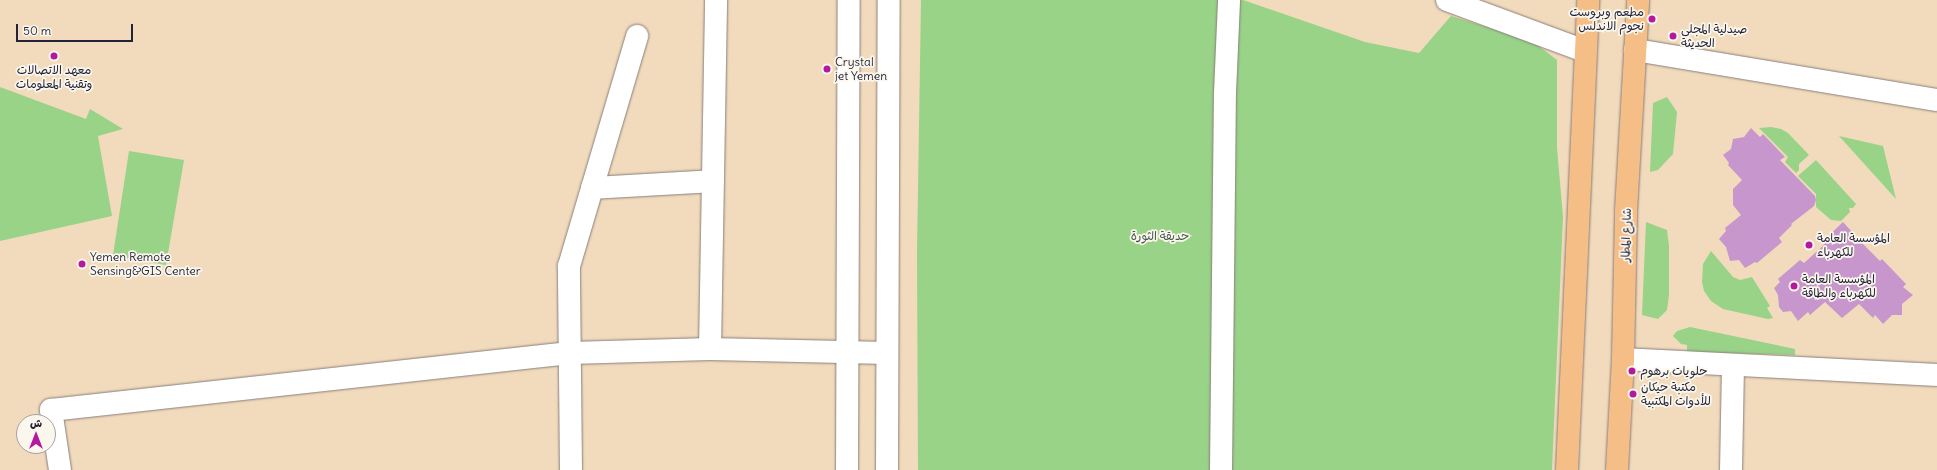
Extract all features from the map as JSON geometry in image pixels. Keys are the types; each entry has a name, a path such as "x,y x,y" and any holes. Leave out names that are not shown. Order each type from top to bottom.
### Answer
{"main road":[{"path":"1567,470 1588,0"},
{"name":"شارع المطار","path":"1617,470 1623,359 1626,211 1638,0"}],"street":[{"path":"710,349 716,0"},
{"path":"847,470 849,0"},
{"path":"886,470 889,0"},
{"path":"1221,470 1226,93 1229,0"},
{"path":"1447,0 1585,51"},
{"path":"571,470 569,266 637,36"},
{"path":"1635,50 1937,100"},
{"path":"592,188 713,181"},
{"path":"60,470 51,410 570,353 710,349 887,353"},
{"path":"1623,359 1937,375"},
{"path":"1731,470 1733,365"}],"green space":[{"name":"حديقة الثورة","path":"921,0 1243,0 1365,42 1419,53 1451,16 1532,41 1557,60 1557,148 1563,217 1552,470 918,470 917,253"},
{"path":"0,87 86,119 90,109 123,129 98,136 112,216 0,241"},
{"path":"1667,97 1677,112 1673,154 1658,170 1650,172 1653,103"},
{"path":"1771,127 1781,129 1788,133 1809,155 1799,164 1799,170 1796,173 1785,162 1788,157 1759,128"},
{"path":"1839,136 1883,146 1896,199"},
{"path":"129,151 184,160 166,265 113,255"},
{"path":"1816,160 1856,204 1853,208 1849,208 1850,212 1841,221 1831,220 1816,207 1816,194 1798,176"},
{"path":"1646,222 1667,230 1669,246 1669,295 1667,310 1658,319 1642,315"},
{"path":"1711,251 1733,277 1740,280 1752,277 1770,306 1767,308 1773,318 1768,319 1723,309 1711,301 1704,291 1702,282 1703,264"},
{"path":"1690,327 1795,349 1795,355 1687,352 1687,345 1681,344 1673,336 1677,331"}],"building":[{"path":"1751,128 1760,137 1763,134 1785,157 1780,160 1815,196 1816,200 1814,206 1791,224 1792,225 1779,238 1782,242 1757,263 1755,262 1745,268 1739,260 1730,261 1726,247 1719,239 1726,231 1725,228 1741,215 1733,205 1733,189 1742,180 1728,165 1729,163 1723,155 1731,149 1733,139 1744,137"},
{"path":"1843,222 1880,261 1882,259 1906,284 1903,287 1913,295 1902,304 1902,315 1892,315 1883,324 1875,315 1873,318 1859,304 1842,318 1825,302 1810,315 1808,312 1798,321 1791,311 1783,312 1779,307 1778,295 1774,288 1780,282 1778,279 1800,260 1804,263 1824,245 1822,242"}],"place":[{"name":"مطعم وبروست نجوم الاندلس","path":"1652,19"},
{"name":"صيدلية المجلي الحديثة","path":"1673,36"},
{"name":"معهد الاتصالات وتقنية المعلومات","path":"54,56"},
{"name":"Crystal jet Yemen","path":"827,69"},
{"name":"المؤسسة العامة للكهرباء","path":"1809,245"},
{"name":"Yemen Remote Sensing&GIS Center","path":"82,264"},
{"name":"المؤسسة العامة للكهرباء والطاقة","path":"1794,286"},
{"name":"حلويات برهوم","path":"1632,371"},
{"name":"مكتبة حيكان للأدوات المكتبية","path":"1633,394"}]}
